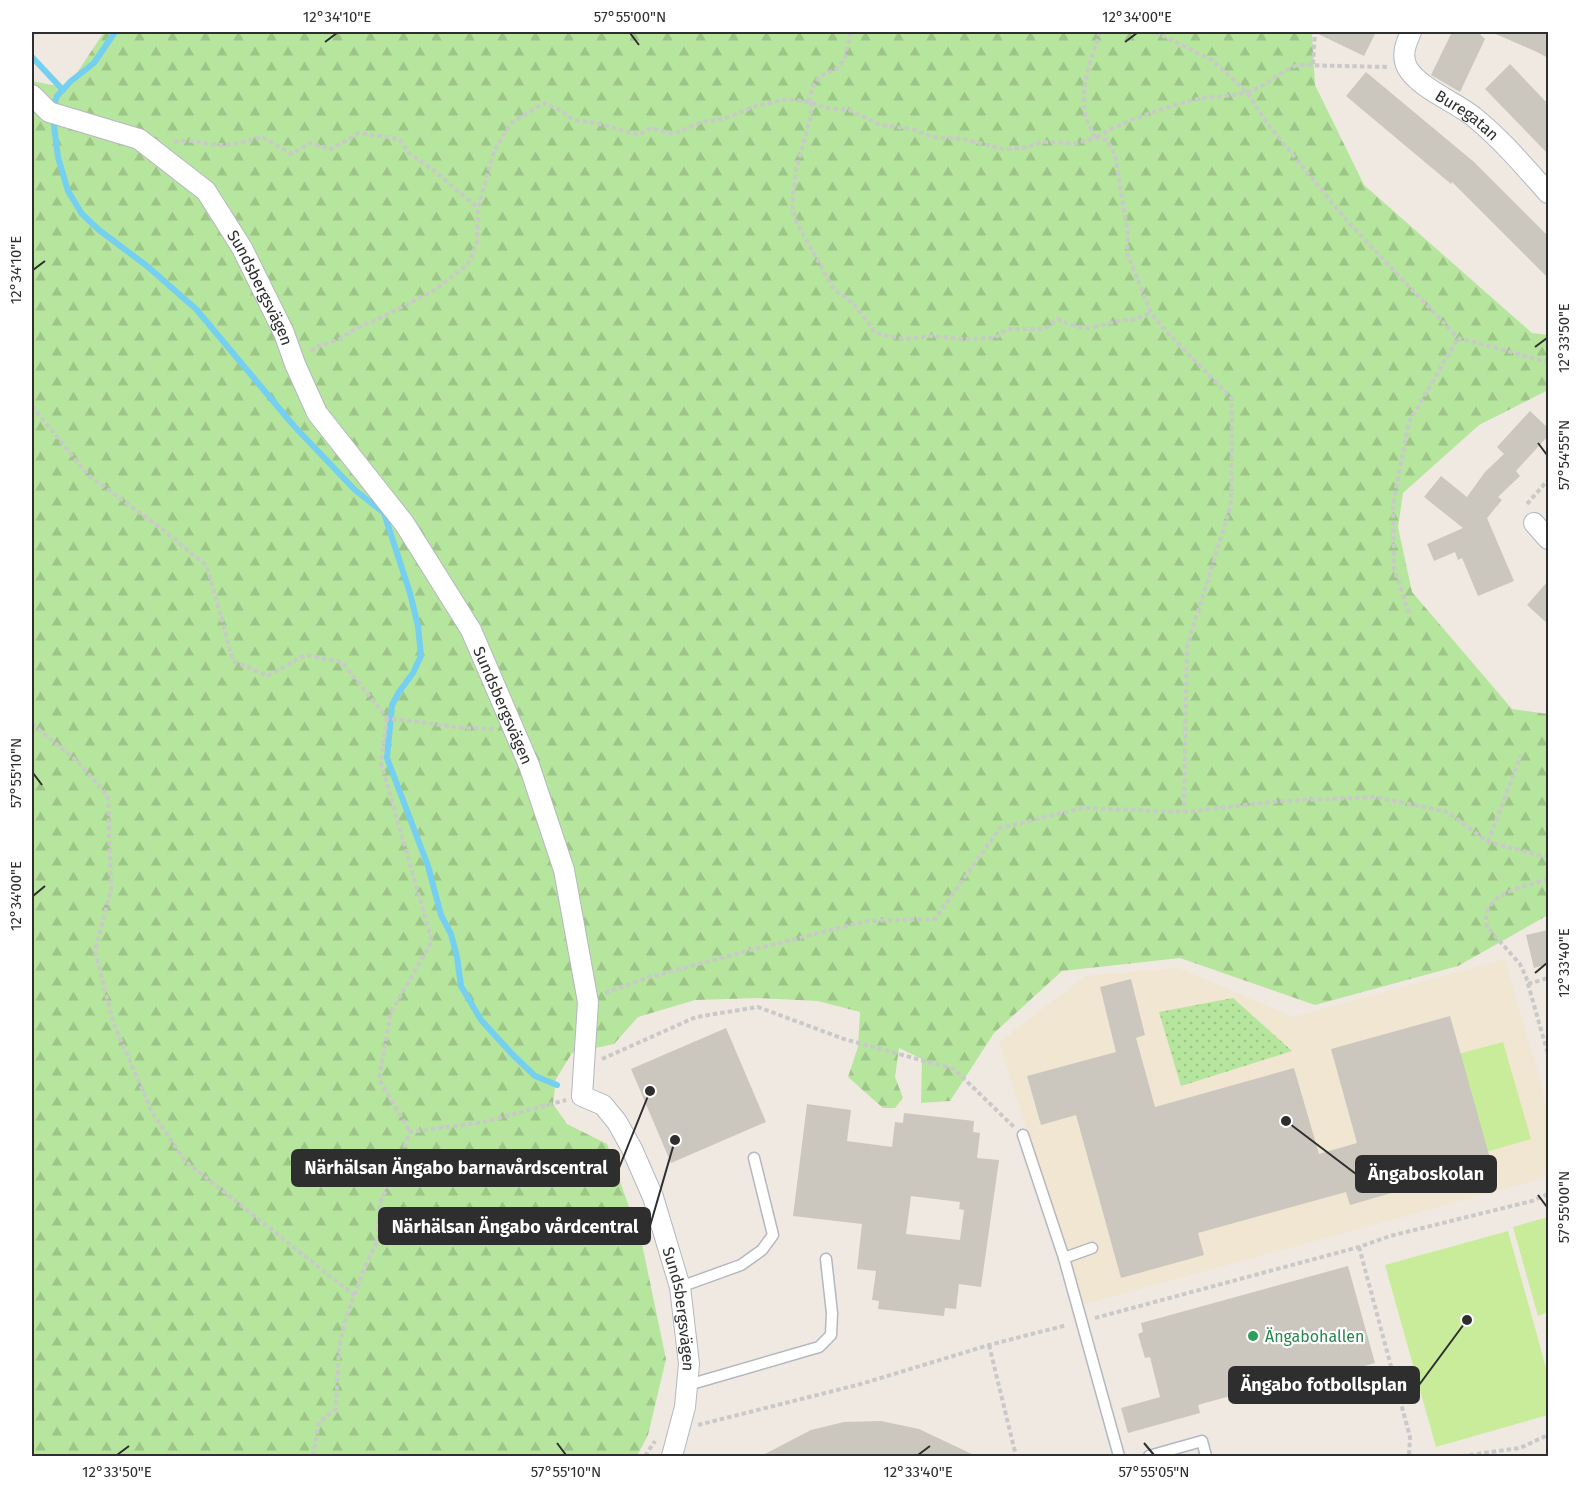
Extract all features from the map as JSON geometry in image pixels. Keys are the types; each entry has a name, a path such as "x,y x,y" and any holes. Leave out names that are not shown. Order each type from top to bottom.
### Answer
{"street":[{"path":"1407,68 1403,54 1411,32"},
{"name":"Buregatan","path":"1407,68 1428,88 1472,116 1514,155 1548,194"},
{"name":"Sundsbergsvägen","path":"32,95 49,112 139,139 209,196 242,248 284,333 317,412 404,523 471,630 530,765 564,870 588,1002 582,1096 603,1105 617,1122 632,1149 653,1197 680,1287 689,1364 688,1385 672,1456"},
{"path":"1534,523 1548,539"}],"lane":[{"path":"1023,1135 1064,1258 1119,1456"},
{"path":"680,1287 741,1265 762,1250 773,1235 754,1158"},
{"path":"1064,1258 1092,1248"},
{"path":"688,1385 819,1347 831,1335 832,1313 826,1259"},
{"path":"1149,1456 1202,1441 1206,1456"}],"path":[{"path":"851,32 844,60 835,70 820,76 812,88 811,116 791,198 794,213 817,262 834,290 863,313 875,333 903,339 933,336 964,339 995,338 1007,329 1045,330 1058,319 1078,327 1093,328 1122,320 1132,320 1151,313"},
{"path":"1095,138 1088,122 1084,102 1089,61 1100,32"},
{"path":"1155,32 1212,60 1247,92 1266,122 1348,222 1458,338 1548,362"},
{"path":"1313,64 1315,32"},
{"path":"295,364 316,347 340,339 356,327 376,320 433,291 468,264 477,243 478,208 494,151 511,123 544,104 558,109 574,120 595,123 638,135 651,128 674,134 701,122 724,119 756,106 788,99 810,102 826,108 849,110 881,125 912,129 933,137 964,139 1003,148 1023,148 1041,142 1078,143 1196,99 1247,92 1264,85 1285,69 1298,64 1407,68"},
{"path":"158,153 166,145 182,140 218,145 262,137 292,154 310,143 331,149 359,133 399,140 409,153 436,172 478,208"},
{"path":"1095,138 1107,140 1115,155 1128,234 1127,253 1151,313 1232,399 1231,505 1187,647 1184,812"},
{"path":"1410,613 1394,569 1393,504 1409,422 1458,338"},
{"path":"32,406 88,476 162,529 207,566 233,661 268,676 305,655 342,662 390,719 464,728 514,729"},
{"path":"390,719 381,763 432,941 391,1012 379,1079 410,1132"},
{"path":"32,724 76,760 108,796 111,891 95,951 113,1022 152,1112 185,1161 354,1294"},
{"path":"1488,842 1521,755"},
{"path":"588,1002 608,991 646,978 755,948 867,921 936,919 1000,828 1083,808 1184,812 1281,801 1375,797 1448,812 1488,842 1548,857"},
{"path":"1548,879 1500,896 1487,910 1485,919 1486,927 1520,964 1548,1054"},
{"path":"1528,984 1548,978"},
{"path":"597,1068 601,1059 696,1017 758,1007 844,1039 954,1069 1023,1135"},
{"path":"410,1132 484,1122 542,1106"},
{"path":"313,1456 319,1422 336,1409 339,1348 354,1294 377,1242 380,1202 392,1179 410,1132"},
{"path":"1359,1247 1410,1437 1409,1456"},
{"path":"989,1345 1016,1456"},
{"path":"1462,1456 1520,1448 1548,1435"}],"shaded area":[{"path":"1505,959 1548,1108 1548,1177 1081,1305 999,1042 1086,976 1179,968 1293,1017"}],"green space":[{"path":"104,32 1312,32 1315,85 1364,185 1532,333 1548,335 1548,390 1479,425 1403,493 1398,527 1412,592 1512,709 1548,714 1548,915 1458,966 1315,1005 1180,958 1062,971 994,1033 950,1101 921,1103 922,1059 899,1048 895,1077 903,1098 895,1108 883,1108 848,1077 858,1047 860,1012 818,1001 758,998 695,1000 638,1017 614,1044 572,1053 556,1079 553,1104 567,1124 607,1144 642,1244 666,1359 648,1435 637,1456 32,1456 32,81 67,88"},
{"path":"1233,998 1292,1051 1181,1086 1159,1012"},
{"path":"1503,1042 1531,1139 1486,1152 1458,1054"},
{"path":"1548,1217 1548,1312 1538,1316 1513,1227"},
{"path":"1508,1231 1548,1375 1548,1415 1436,1447 1385,1265"}],"building":[{"path":"1314,32 1376,32 1364,56"},
{"path":"1452,32 1478,32 1485,39 1460,92 1431,75"},
{"path":"1491,32 1548,32 1548,58 1537,52"},
{"path":"1510,64 1548,104 1548,154 1485,89"},
{"path":"1366,72 1474,162 1548,236 1548,278 1452,182 1451,184 1346,96"},
{"path":"1530,411 1548,428 1548,436 1516,471 1520,476 1498,497 1502,500 1487,518 1514,581 1478,596 1462,558 1458,560 1455,552 1434,561 1427,544 1463,528 1424,497 1441,476 1467,497 1485,472 1504,454 1497,447"},
{"path":"1548,581 1548,624 1527,605"},
{"path":"1548,930 1548,964 1534,968 1526,935"},
{"path":"1131,979 1145,1035 1136,1038 1155,1107 1294,1068 1319,1154 1357,1143 1331,1049 1450,1016 1490,1158 1400,1183 1402,1190 1350,1205 1346,1192 1198,1233 1204,1255 1121,1278 1076,1115 1041,1125 1027,1076 1116,1052 1100,987"},
{"path":"726,1028 766,1122 671,1163 631,1069"},
{"path":"807,1104 851,1110 847,1141 892,1147 895,1122 903,1123 904,1113 974,1121 973,1132 980,1133 977,1158 999,1160 981,1287 959,1284 956,1309 945,1308 944,1316 878,1309 879,1301 872,1300 876,1271 857,1269 862,1224 793,1216","holes":["911,1196 960,1202 959,1209 964,1210 960,1240 906,1234"]},
{"name":"Ängabohallen","path":"1348,1266 1375,1363 1249,1398 1248,1391 1198,1405 1200,1413 1128,1433 1121,1408 1160,1397 1150,1357 1145,1358 1138,1334 1143,1332 1141,1323"},
{"path":"881,1421 919,1429 976,1456 761,1456 811,1430 844,1422"}],"waterway":[{"path":"115,32 94,63 71,81 57,96 52,111 58,157 68,191 82,214 99,230 147,266 196,309 294,426 355,490 384,513 410,593 418,626 421,656 392,705 387,758 428,866 441,915 451,934 461,986 481,1020 513,1055 535,1076 557,1085"},
{"path":"32,57 63,90"}],"place":[{"name":"Närhälsan Ängabo barnavårdscentral","path":"650,1091"},
{"name":"Ängaboskolan","path":"1286,1121"},
{"name":"Närhälsan Ängabo vårdcentral","path":"675,1140"},
{"name":"Ängabo fotbollsplan","path":"1467,1320"},
{"name":"Ängabohallen","path":"1253,1336"}]}
